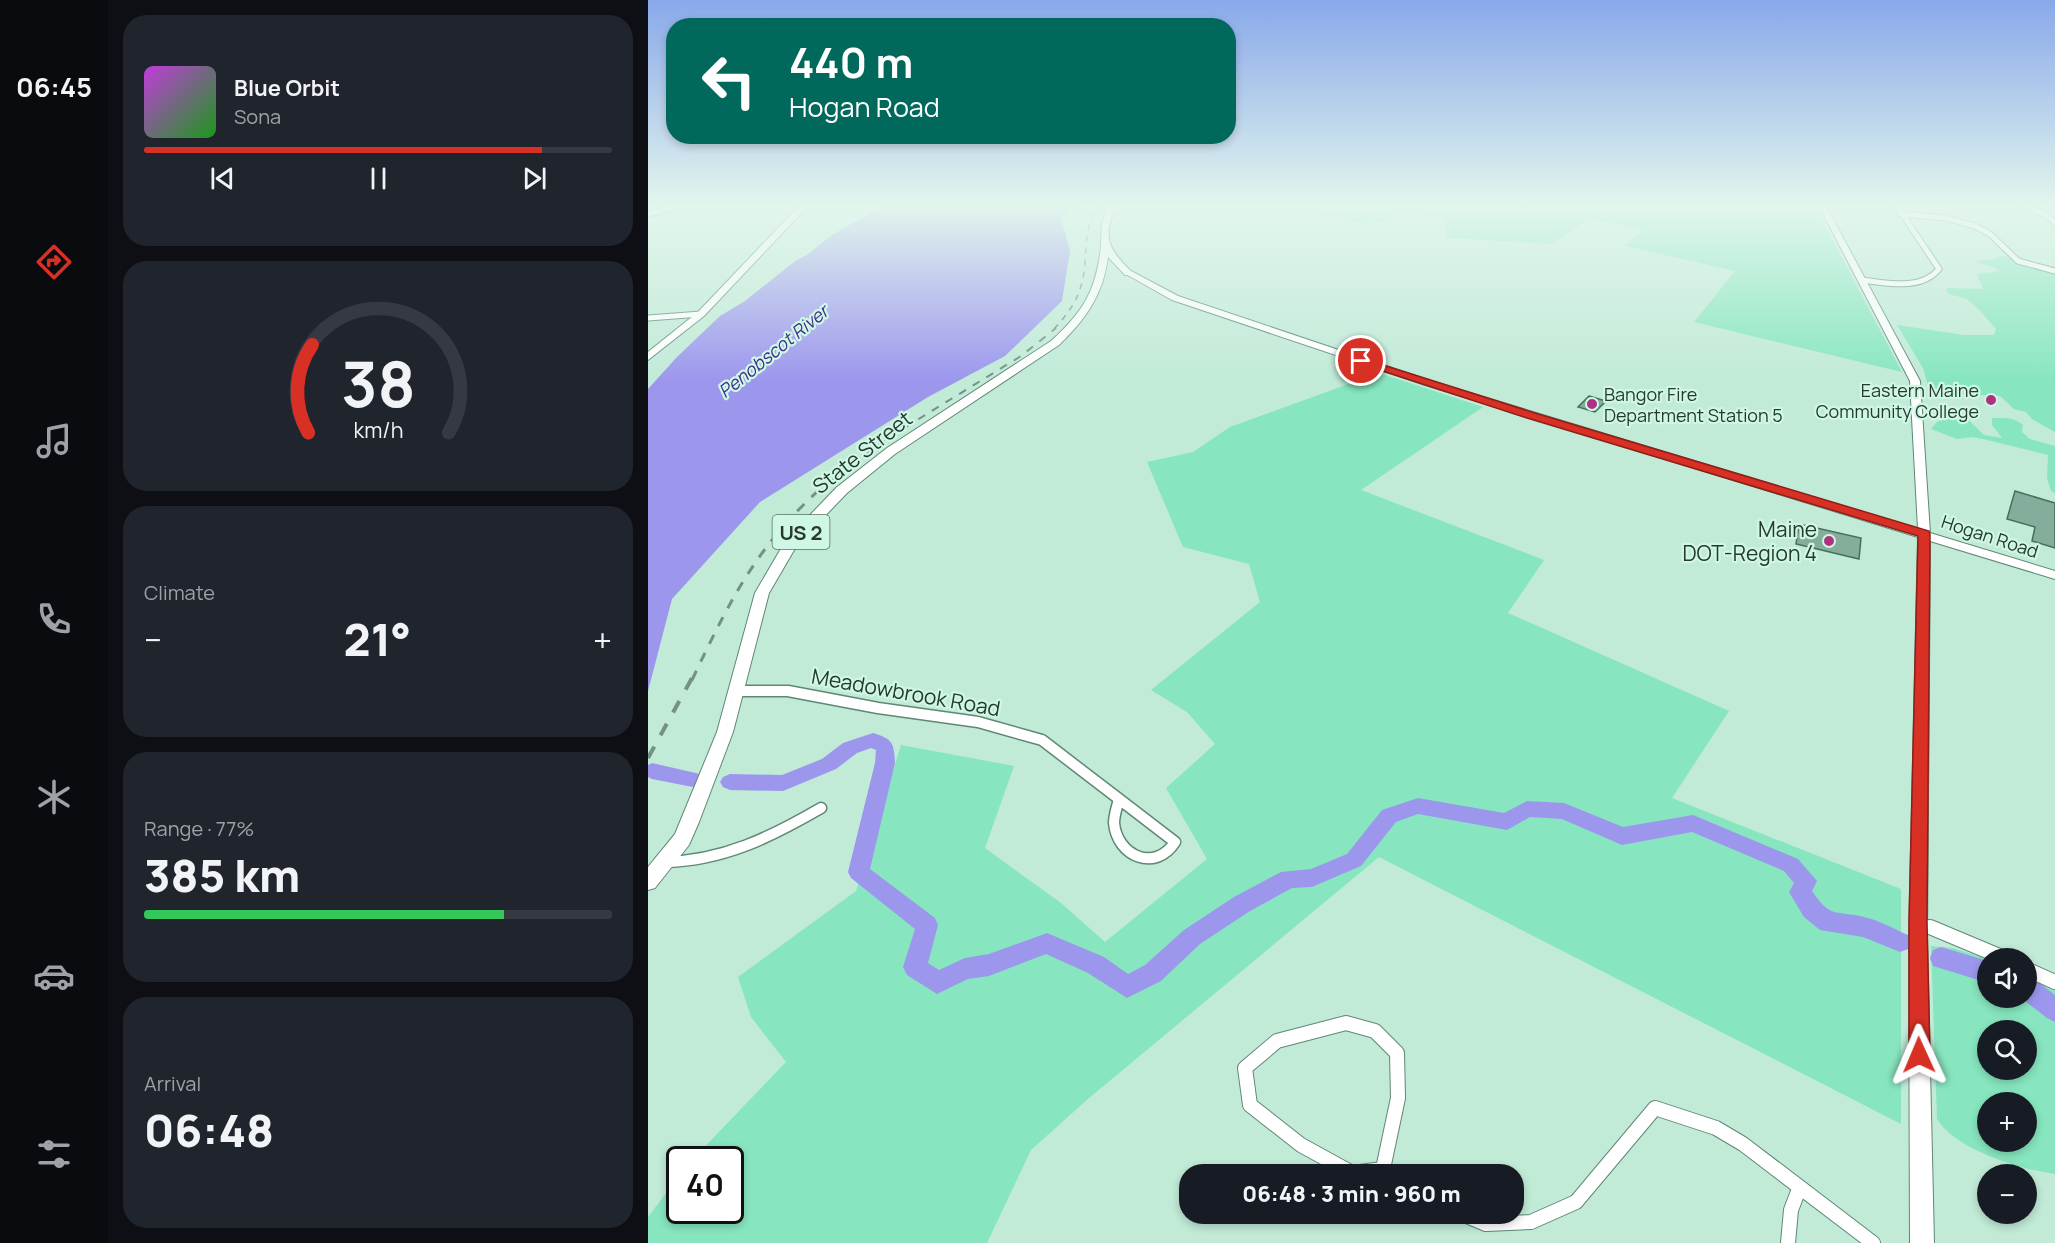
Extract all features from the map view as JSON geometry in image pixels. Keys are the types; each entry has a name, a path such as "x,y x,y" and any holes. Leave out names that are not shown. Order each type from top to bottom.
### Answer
{"main road":[{"path":"648,357 701,314 749,264"},
{"name":"State Street","path":"648,882 682,839 690,822 725,732 762,593 791,543 842,490 891,452 1055,343 1088,310 1098,291 1102,264"},
{"name":"Hogan Road","path":"1115,264 1121,274"},
{"path":"1100,276 1121,274"},
{"path":"1098,291 1121,274"}],"street":[{"path":"1853,264 1915,381 1924,534 1918,922 1922,1243"},
{"path":"1862,280 1917,283 1937,273 1939,269 1936,264"},
{"path":"2029,264 2055,271"},
{"name":"Hogan Road","path":"1121,274 1175,298 1428,383 2055,575"},
{"path":"648,318 701,314"},
{"name":"Meadowbrook Road","path":"737,691 788,691 878,708 978,722 1042,740 1176,842 1172,850 1155,859 1139,859 1126,850 1114,823 1119,800"},
{"path":"664,862 683,863 732,852 766,839 821,808"},
{"path":"1918,922 1980,948"},
{"path":"2037,974 2055,982"},
{"path":"1346,1023 1375,1031 1397,1053 1398,1098 1388,1172 1352,1173 1301,1145 1250,1105 1245,1068 1277,1041 1346,1023"},
{"path":"1524,1222 1531,1222 1576,1202 1656,1108 1716,1128 1743,1144 1799,1189 1873,1243"},
{"path":"1788,1243 1791,1210 1799,1189"}],"green space":[{"path":"1704,264 1845,264 1902,372 1694,322 1735,271"},
{"path":"1982,264 2021,264 2028,268 2055,273 2055,432 2032,419 2026,412 2014,409 2000,396 1957,394 1929,389 1923,368 1897,325 1964,335 1994,335 1996,329 1976,306 1946,291 1947,288 1983,289 1977,274 2000,271"},
{"path":"1379,373 1483,407 1361,490 1544,560 1508,613 1729,711 1672,798 1901,889 1901,1124 1379,857 1089,1098 1031,1150 987,1243 648,1243 648,1217 666,1193 666,1224 744,1224 744,1146 705,1146 786,1062 751,1017 738,977 856,891 901,745 1014,766 985,848 1061,903 1105,942 1207,859 1166,788 1215,744 1187,712 1151,690 1260,602 1249,564 1183,547 1147,462 1193,452 1230,427"},
{"path":"1961,413 1984,435 2002,438 1992,425 1992,418 2009,418 2023,425 2022,432 2030,439 2055,446 2055,493 2051,491 2047,478 2048,455 1972,437 1957,439 1931,429 1937,422"},
{"path":"1931,946 1953,948 1977,956 1977,1008 2037,1008 2037,981 2055,990 2055,1174 2037,1171 2037,1164 2010,1164 1980,1152 2037,1152 2037,1092 1977,1092 1977,1151 1946,1130 1937,1119"}],"water":[{"name":"Penobscot River","path":"791,264 1068,264 1062,301 1005,356 928,397 760,502 672,599 648,691 648,389 677,357 720,316 745,301"}],"building":[{"name":"Bangor Fire Department Station 5","path":"1589,396 1606,401 1595,412 1578,407"},
{"path":"2015,491 2055,503 2055,548 2032,541 2035,527 2007,519"},
{"name":"Maine DOT-Region 4","path":"1799,524 1861,538 1859,559 1796,544"}],"waterway":[{"path":"730,782 783,783 829,764 850,748 873,740 885,747 885,763 859,872 927,925 915,967 937,983 965,969 989,965 1047,943 1096,965 1127,987 1153,973 1192,937 1242,904 1289,879 1312,878 1354,860 1389,816 1418,806 1507,822 1527,809 1564,811 1622,836 1693,823 1791,865 1806,881 1800,892 1812,910 1828,923 1864,927 1900,942"},
{"path":"652,771 693,779"},
{"path":"1941,958 1977,969"},
{"path":"2037,996 2055,1010"}],"railway":[{"path":"1054,329 1075,300 1083,278 1084,264"},
{"path":"827,484 891,436 1021,356 1056,328"},
{"path":"692,680 748,573 783,527 828,482"},
{"path":"648,758 692,678"}],"place":[{"name":"Eastern Maine Community College","path":"1991,400"},
{"name":"Bangor Fire Department Station 5","path":"1592,404"},
{"name":"Maine DOT-Region 4","path":"1829,541"}],"route":[{"path":"1361,361 1924,534 1918,922 1919,1055"}]}
